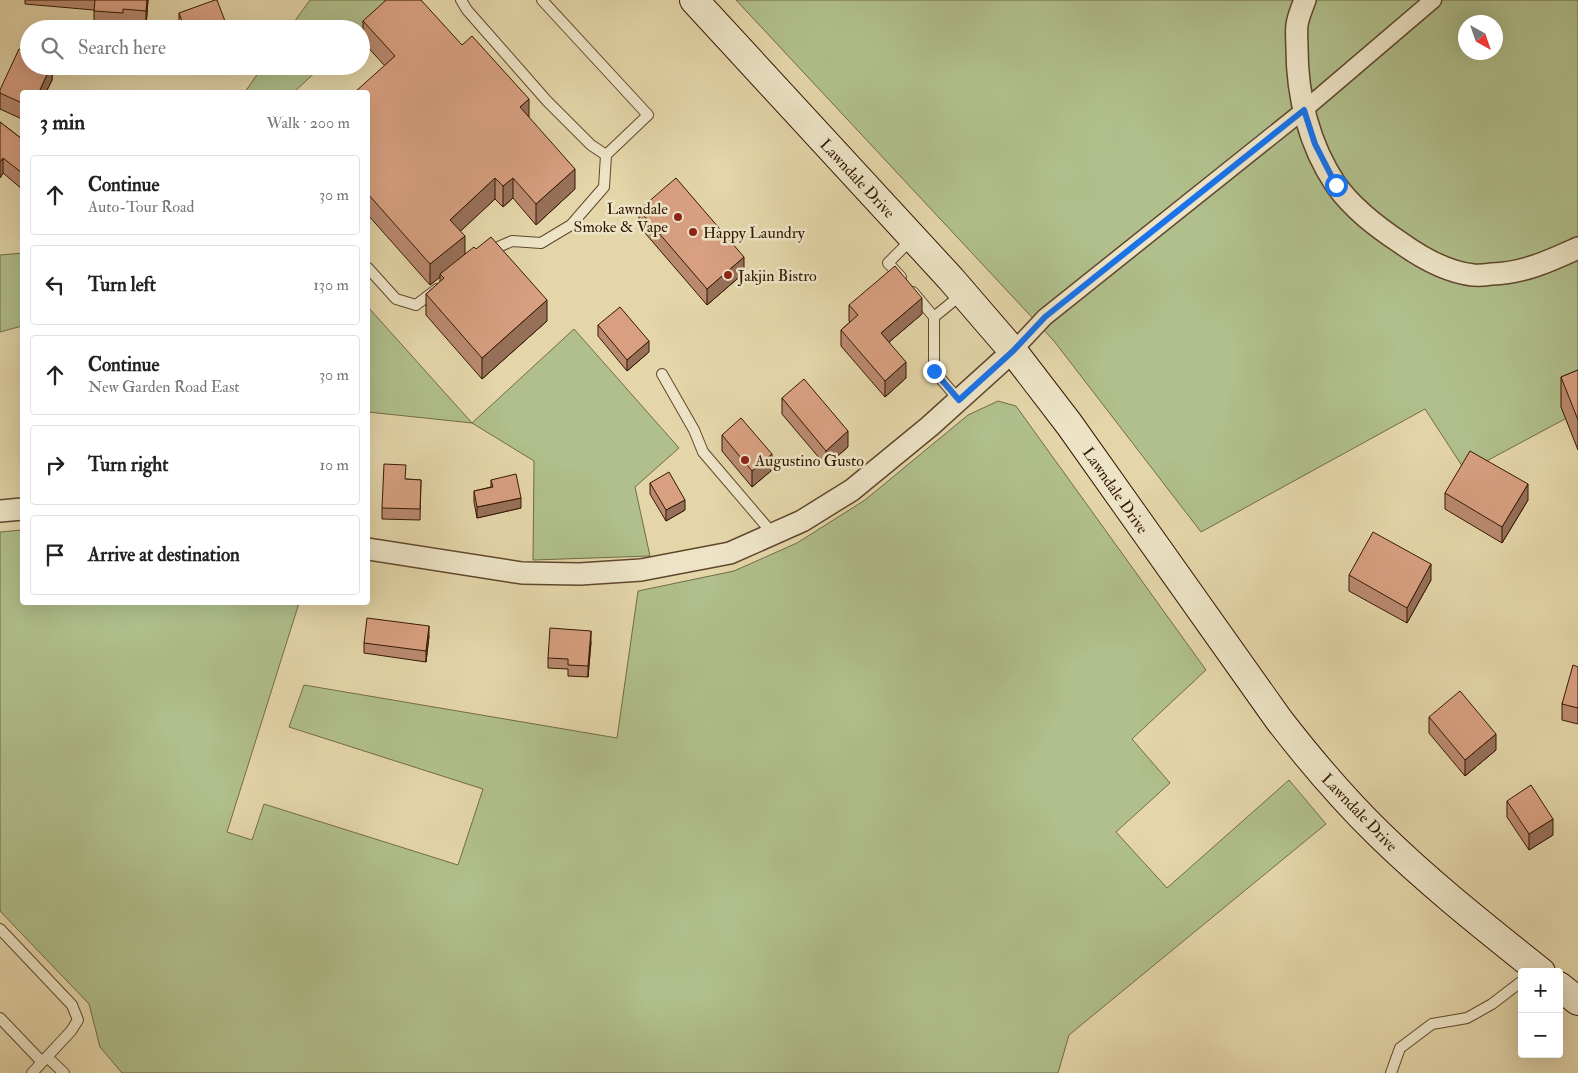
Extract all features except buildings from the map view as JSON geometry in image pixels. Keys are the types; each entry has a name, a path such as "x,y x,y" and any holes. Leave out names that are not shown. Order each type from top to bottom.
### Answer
{"main road":[{"name":"Lawndale Drive","path":"694,0 963,293 1013,351 1069,424 1279,720 1308,757 1347,801 1416,868 1527,968"},
{"path":"1563,989 1578,1001"}],"street":[{"path":"1305,0 1297,26 1297,68 1304,110 1315,144 1336,185 1358,210 1416,254 1448,270 1474,275 1507,274 1543,264 1578,248"},
{"path":"370,549 522,573 580,574 641,570 730,553 802,521 852,490 930,426 1013,351 1045,317 1304,110 1433,0"},
{"path":"0,511 20,509"}],"lane":[{"path":"461,0 467,10 547,101 591,145 606,155"},
{"path":"477,256 512,241 542,243 571,225 604,187 606,155 648,115 542,0"},
{"path":"913,238 888,263 934,316 934,371 959,400"},
{"path":"370,270 396,299 416,305 443,284"},
{"path":"934,316 963,293"},
{"path":"662,374 694,430 703,452 773,534"},
{"path":"0,929 72,1005 78,1020 71,1031 32,1073"},
{"path":"1391,1073 1400,1048 1432,1024 1466,1018 1492,1004 1518,984"},
{"path":"0,1018 44,1059 64,1073"}],"green space":[{"path":"310,0 395,0 370,23 370,20 296,20"},
{"path":"736,0 1578,0 1578,412 1466,472 1425,409 1201,532 1054,341"},
{"path":"257,75 312,75 296,90 246,90"},
{"path":"20,253 20,327 0,332 0,255"},
{"path":"370,309 472,423 370,412"},
{"path":"574,329 679,448 635,487 650,556 533,560 534,461 472,423"},
{"path":"998,401 1016,406 1206,670 1132,739 1170,783 1116,832 1167,888 1289,780 1326,824 1069,1035 1058,1073 122,1073 100,1047 89,1004 0,911 0,532 20,530 20,605 298,605 227,832 252,840 264,804 458,865 483,789 289,727 304,685 617,738 638,591 734,571 797,543 865,500 968,415"}],"place":[{"name":"Lawndale Smoke & Vape","path":"678,217"},
{"name":"Happy Laundry","path":"693,232"},
{"name":"Jakjin Bistro","path":"728,275"},
{"name":"Augustino Gusto","path":"745,460"}],"route":[{"path":"934,371 959,400 1013,351 1045,317 1304,110 1315,144 1336,185"}]}
